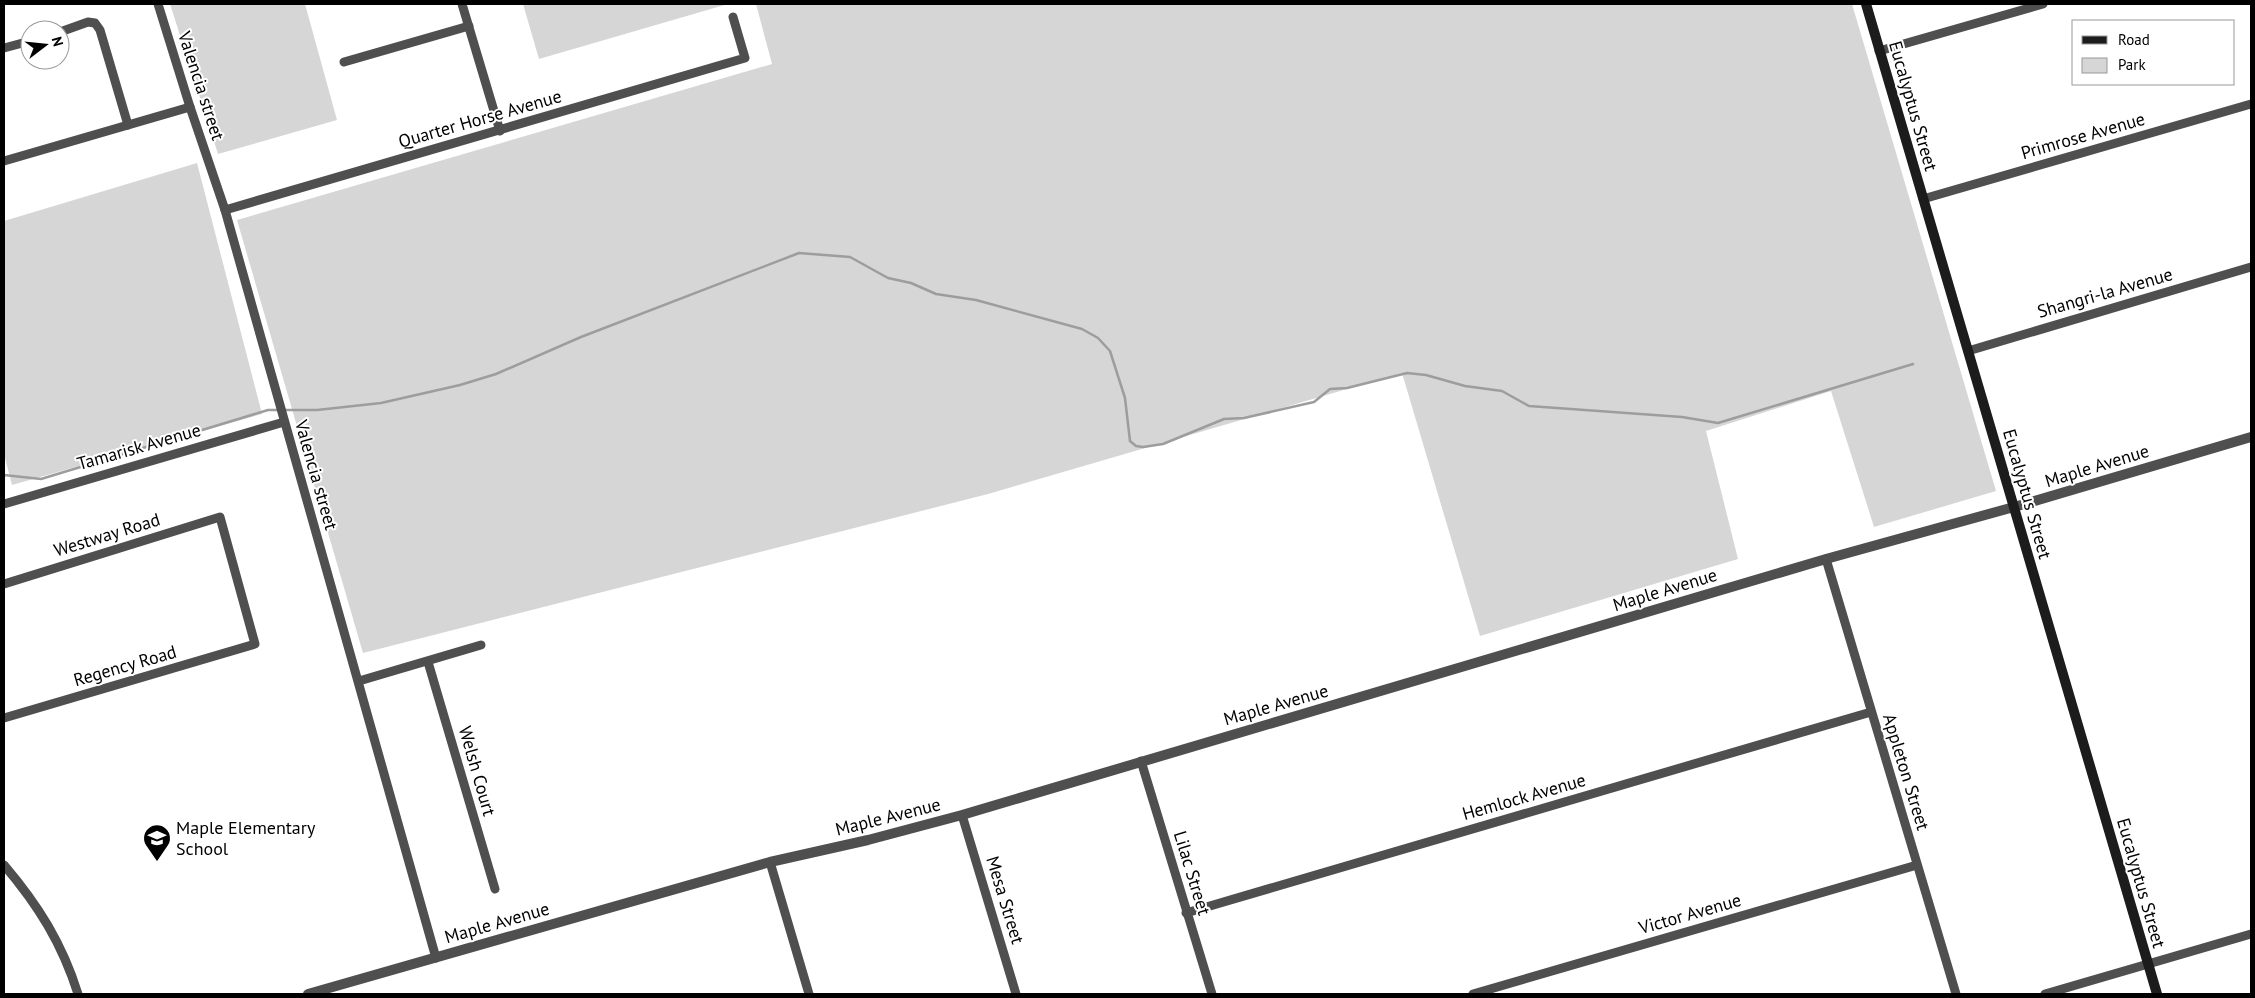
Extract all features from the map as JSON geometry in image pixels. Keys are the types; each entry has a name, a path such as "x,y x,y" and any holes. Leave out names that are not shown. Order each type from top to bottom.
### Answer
{"main road":[{"name":"Eucalyptus Street","path":"1866,4 2157,994"}],"street":[{"name":"Valencia street","path":"158,4 225,210 436,958"},
{"path":"462,4 500,131"},
{"path":"1880,51 2043,4"},
{"name":"Quarter Horse Avenue","path":"225,210 744,58 733,17"},
{"path":"70,28 88,22 95,23 100,30 128,125"},
{"path":"344,62 469,26"},
{"path":"4,48 20,44"},
{"name":"Primrose Avenue","path":"1923,199 2251,104"},
{"path":"4,161 190,107"},
{"name":"Shangri-la Avenue","path":"1968,351 2251,267"},
{"name":"Tamarisk Avenue","path":"4,504 284,422"},
{"name":"Maple Avenue","path":"308,994 770,862 868,840 962,815 1826,559 2014,507 2251,437"},
{"name":"Westway Road","path":"4,584 220,517 255,644"},
{"name":"Appleton Street","path":"1826,559 1956,994"},
{"name":"Regency Road","path":"4,718 255,644"},
{"path":"359,681 481,645"},
{"name":"Welsh Court","path":"428,662 495,889"},
{"name":"Hemlock Avenue","path":"1186,913 1871,712"},
{"name":"Lilac Street","path":"1141,761 1212,994"},
{"name":"Mesa Street","path":"962,815 1016,994"},
{"path":"770,862 809,994"},
{"name":"Victor Avenue","path":"1473,994 1917,864"},
{"path":"4,865 23,887 53,931 68,962 78,994"},
{"path":"2045,994 2251,934"}],"green space":[{"path":"170,4 305,4 337,120 218,154"},
{"path":"523,4 728,4 539,59"},
{"path":"756,4 1852,4 1996,491 1874,527 1831,391 1706,431 1738,559 1480,636 1402,373 988,494 363,653 237,220 772,64"},
{"path":"197,163 262,414 12,485 4,454 4,221"}],"waterway":[{"path":"285,410 317,410 381,403 460,385 496,374 581,337 799,253 850,257 888,278 911,283 936,294 976,300 1082,329 1098,338 1110,351 1125,398 1130,441 1136,446 1143,447 1163,444 1224,419 1244,418 1314,402 1330,389 1347,388 1407,373 1426,375 1465,386 1502,391 1529,406 1682,417 1718,423 1913,364"},
{"path":"4,475 41,479 268,410 279,410"}],"place":[{"name":"Maple Elementary School","path":"157,862"}]}
